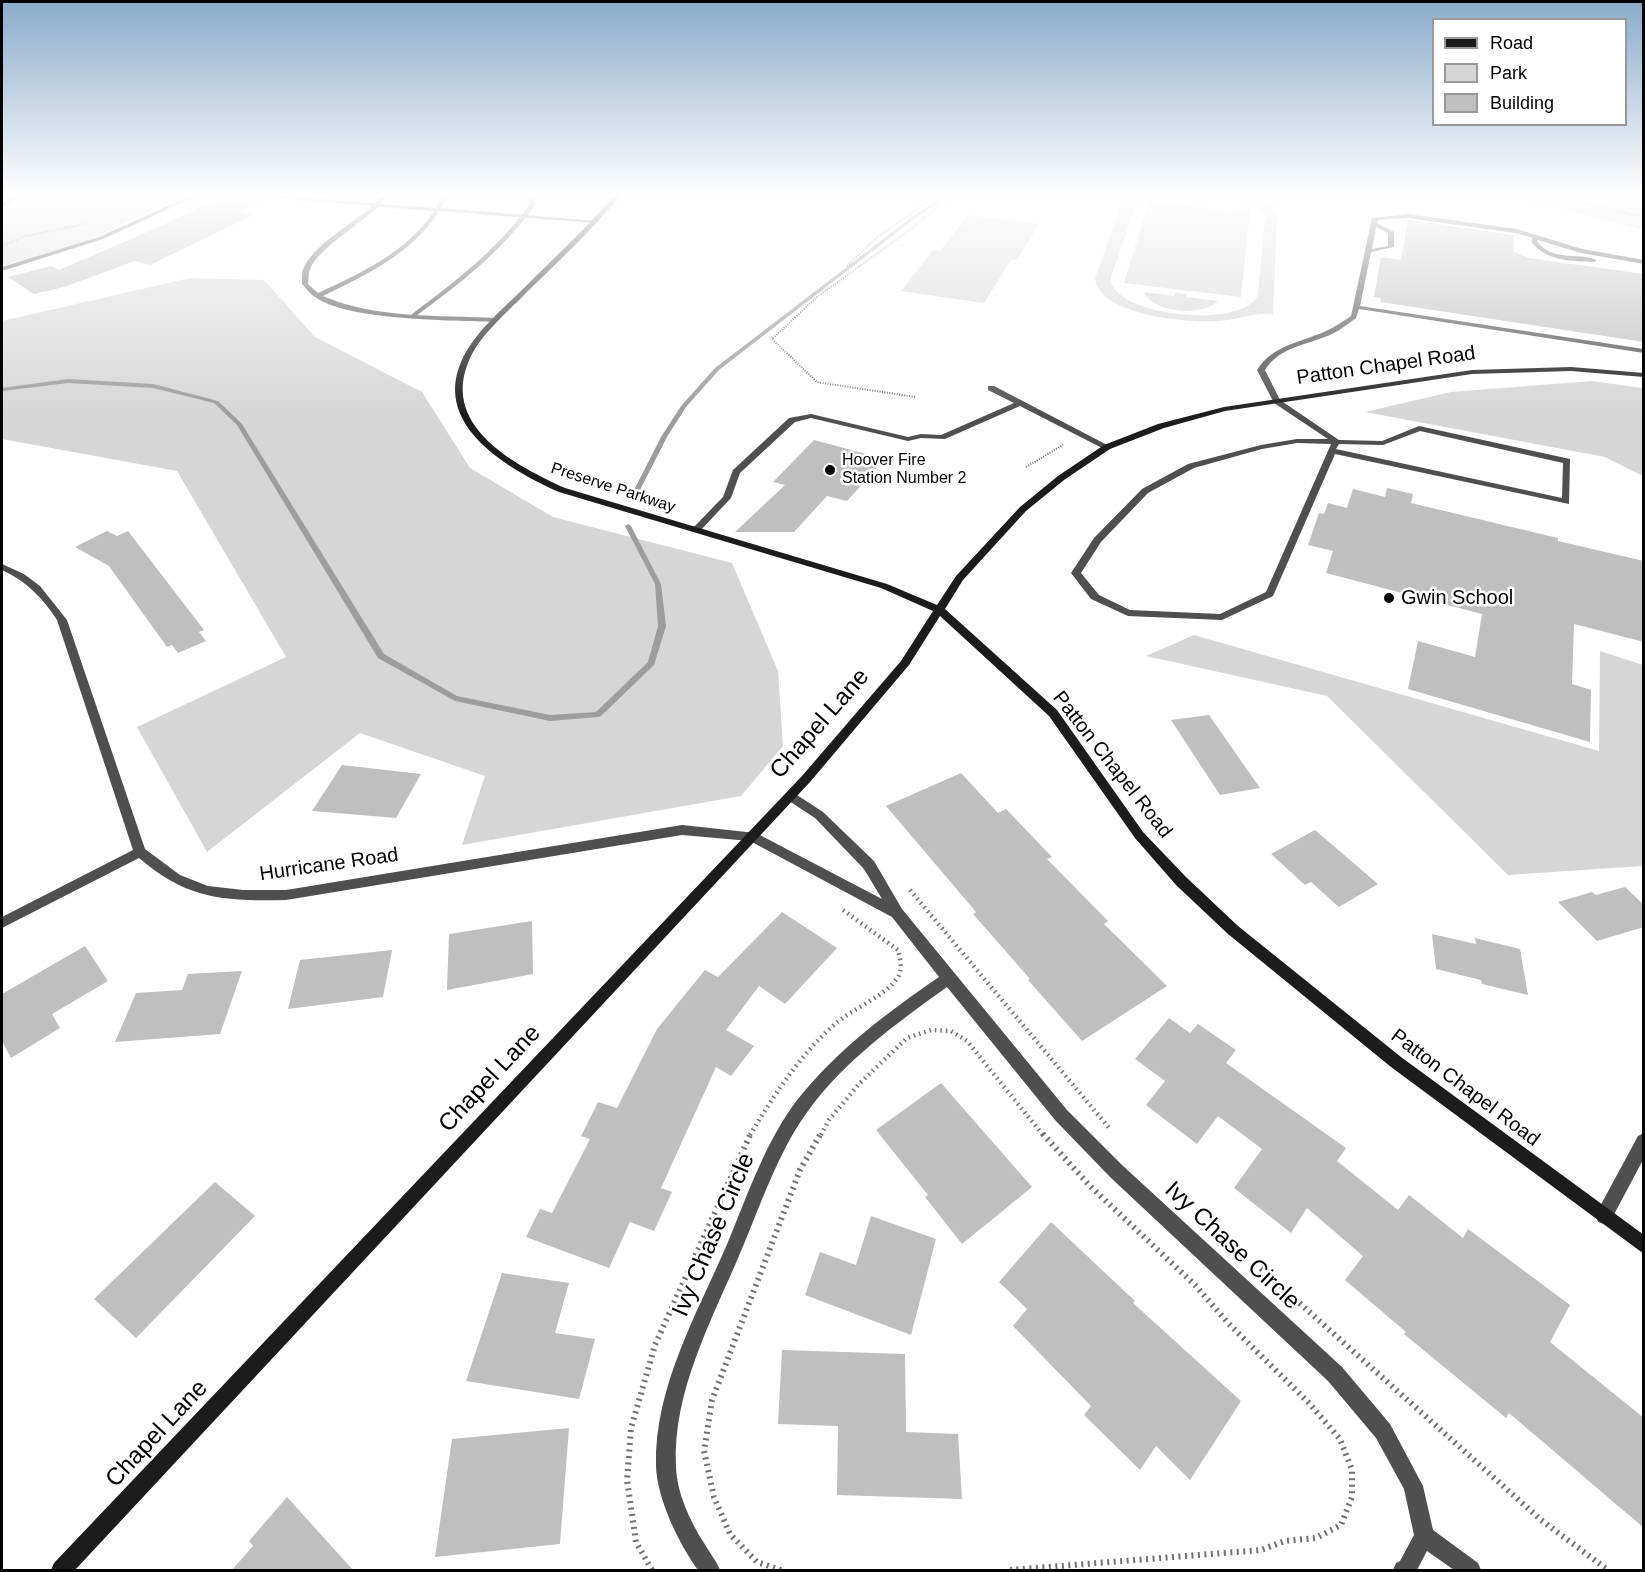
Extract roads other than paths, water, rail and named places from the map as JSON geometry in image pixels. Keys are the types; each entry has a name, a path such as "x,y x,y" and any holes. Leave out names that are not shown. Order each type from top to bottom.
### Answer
{"street":[{"path":"307,268 305,284 318,296 342,306 414,315 496,320"},
{"path":"318,296 371,268"},
{"path":"414,315 476,268"},
{"name":"Preserve Parkway","path":"547,268 496,320 463,364 460,401 475,433 497,455 532,477 561,490 884,586 940,610"},
{"path":"1334,446 1270,594 1222,617 1128,613 1095,597 1076,573 1097,540 1145,491 1191,465 1297,441 1334,446 1566,502 1567,461 1419,428 1383,443 1334,446 1277,401 1261,370 1264,362 1280,350 1320,336 1354,317 1364,268"},
{"path":"1356,307 1644,351"},
{"name":"Patton Chapel Road","path":"1644,375 1548,369 1472,372 1224,409 1161,426 1107,447 1061,478 1023,509 959,578 940,610 1053,713 1139,835 1181,881 1233,930 1396,1062 1644,1246"},
{"path":"991,388 1107,447"},
{"path":"696,530 727,498 736,472 792,420 812,416 908,439 921,436 942,437 1020,403"},
{"name":"Hurricane Road","path":"2,567 33,584 50,600 62,620 140,852 162,873 208,892 238,896 276,895 682,830 752,836"},
{"name":"Chapel Lane","path":"61,1570 790,796 905,663 940,610"},
{"name":"Ivy Chase Circle","path":"790,796 819,815 869,865 897,913 1062,1115 1108,1163 1335,1374 1383,1431 1413,1486 1424,1536"},
{"name":"Ivy Chase Circle","path":"752,836 897,913"},
{"path":"2,923 140,852"},
{"name":"Ivy Chase Circle","path":"711,1570 702,1560 678,1513 666,1468 670,1418 683,1370 768,1168 799,1110 838,1066 878,1028 948,978"},
{"path":"1604,1216 1644,1141"},
{"path":"1403,1570 1407,1569 1424,1536 1471,1570"}],"waterway":[{"path":"635,494 664,437 684,406 717,369 848,268"},
{"path":"2,390 68,381 153,386 216,402 239,424 381,656 455,698 550,718 598,714 651,663 662,626 658,584 628,526"}],"place":[{"name":"Hoover Fire Station Number 2","path":"830,470"},
{"name":"Gwin School","path":"1389,598"}]}
